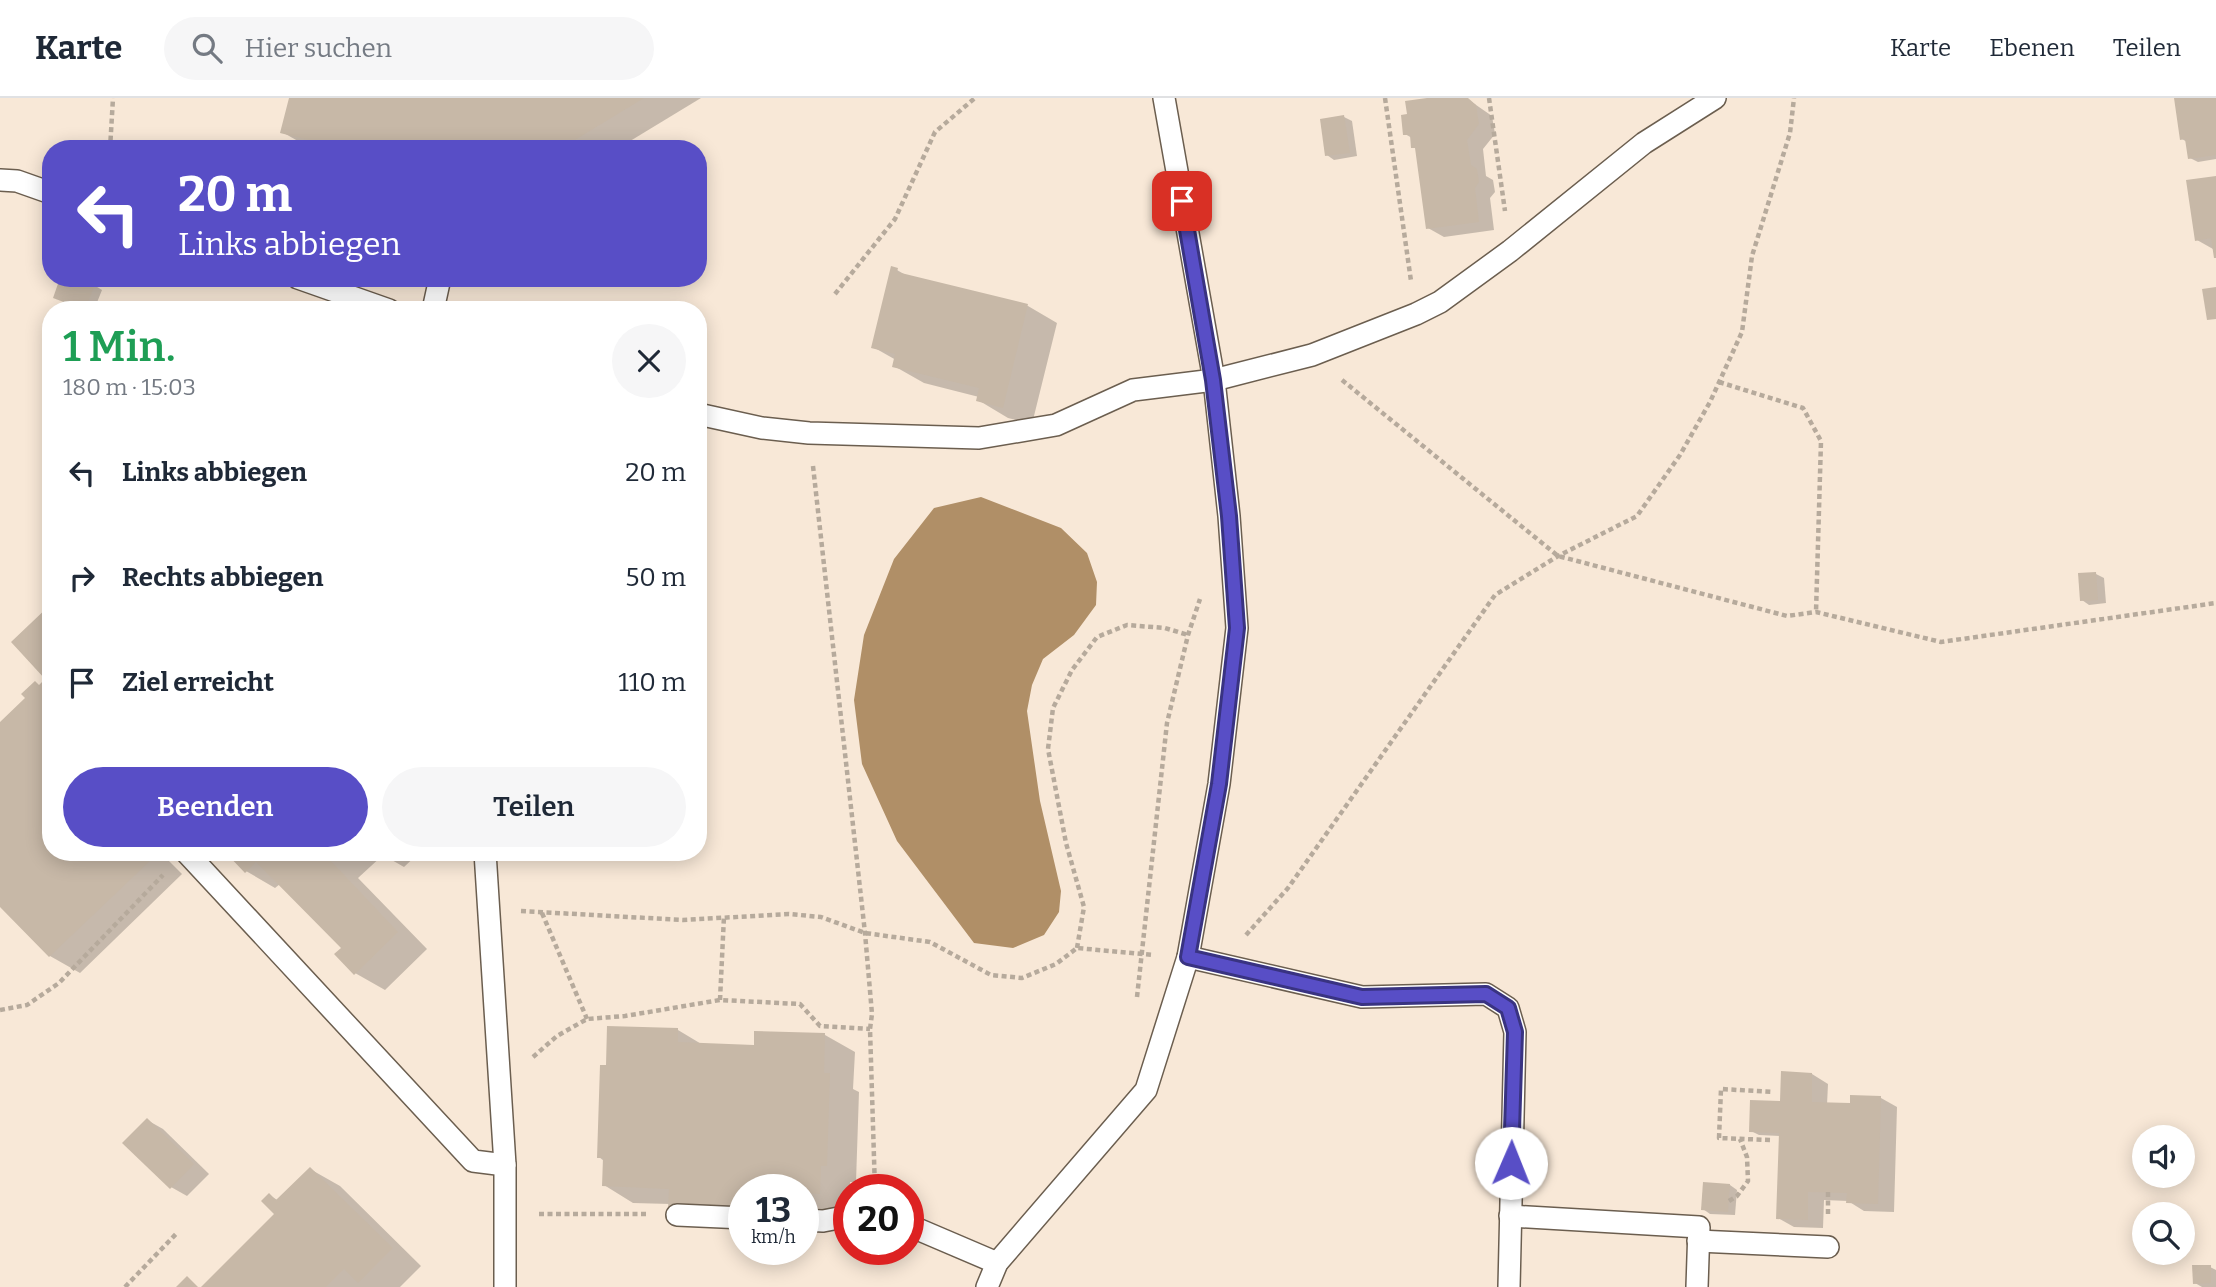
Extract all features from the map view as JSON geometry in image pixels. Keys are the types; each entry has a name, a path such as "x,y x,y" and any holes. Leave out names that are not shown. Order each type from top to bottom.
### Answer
{"lane":[{"path":"987,1287 997,1264 1146,1090 1188,957 1219,784 1237,628 1229,516 1213,380 1164,98"},
{"path":"707,422 810,433 979,438 1056,425 1133,390 1213,380 1312,355 1440,302 1510,251 1644,143 1715,98"},
{"path":"0,180 17,181 42,190"},
{"path":"323,287 363,301"},
{"path":"194,861 473,1161 505,1165"},
{"path":"486,861 505,1165 505,1287"},
{"path":"1188,957 1362,997 1486,994 1508,1008 1515,1032 1509,1287"},
{"path":"668,1215 728,1217"},
{"path":"1510,1216 1699,1227 1697,1287"},
{"path":"924,1232 997,1264"},
{"path":"1698,1241 1828,1247"}],"path":[{"path":"111,140 113,98"},
{"path":"835,294 895,219 935,132 975,98"},
{"path":"1385,98 1416,314"},
{"path":"1489,98 1510,251"},
{"path":"1220,965 1287,888 1495,595 1558,556 1636,516 1680,455 1742,332 1752,256 1790,134 1794,98"},
{"path":"1312,355 1558,556 1787,617 1816,612 1941,642 2216,603"},
{"path":"1719,382 1803,408 1821,442 1816,612"},
{"path":"810,433 865,933 872,1014 870,1029 875,1174"},
{"path":"1137,999 1167,723 1200,597"},
{"path":"1077,948 1084,907 1066,842 1048,749 1054,708 1072,670 1097,637 1127,625 1165,628 1188,635"},
{"path":"0,1010 27,1005 59,983 166,872"},
{"path":"489,908 683,920 789,914 821,917 865,933 930,942 991,975 1021,978 1056,964 1077,948 1188,957"},
{"path":"542,913 587,1019"},
{"path":"720,1000 724,916"},
{"path":"501,1086 556,1036 587,1019 625,1016 720,1000 800,1003 820,1026 870,1029"},
{"path":"1770,1140 1719,1138 1721,1089 1773,1092"},
{"path":"1729,1202 1748,1181 1746,1157 1740,1138"},
{"path":"506,1214 668,1215"},
{"path":"125,1287 176,1234"}],"shaded area":[{"path":"981,497 1061,528 1087,553 1097,582 1096,605 1074,635 1043,659 1032,685 1027,711 1040,801 1061,891 1059,912 1044,935 1013,948 974,943 897,841 862,764 854,700 864,635 894,559 934,508"}],"building":[{"path":"289,98 644,98 575,140 308,140 280,133"},
{"path":"1468,98 1476,105 1479,124 1467,140 1471,165 1477,169 1479,182 1475,188 1479,222 1426,229 1415,148 1411,148 1410,135 1403,135 1401,115 1407,114 1405,101"},
{"path":"2174,98 2216,98 2216,155 2188,159 2185,139 2180,140"},
{"path":"1344,115 1350,153 1325,156 1320,119"},
{"path":"2216,176 2214,258 2211,238 2195,241 2186,180"},
{"path":"891,266 898,268 897,272 1028,304 1003,408 976,401 979,388 892,367 895,354 871,348"},
{"path":"57,287 94,287 88,301 61,301 53,298"},
{"path":"2216,287 2216,319 2207,320 2202,289"},
{"path":"2096,572 2098,600 2080,601 2078,573"},
{"path":"42,613 42,676 11,642"},
{"path":"35,681 39,685 42,682 42,861 150,861 49,957 0,907 0,722 25,698 21,694"},
{"path":"234,861 331,861 398,932 354,975 334,954 341,948 256,862 245,873"},
{"path":"607,1026 678,1028 678,1042 754,1045 754,1031 825,1033 824,1073 830,1073 827,1166 821,1166 820,1194 819,1174 728,1174 728,1212 668,1210 669,1189 602,1186 603,1158 597,1158 600,1065 606,1065"},
{"path":"1781,1071 1812,1073 1812,1102 1850,1103 1850,1095 1881,1096 1878,1204 1846,1203 1847,1193 1808,1192 1808,1220 1776,1219 1779,1133 1749,1132 1750,1100 1780,1101"},
{"path":"147,1118 194,1164 170,1189 122,1143"},
{"path":"310,1167 393,1248 358,1283 344,1269 326,1287 201,1287 274,1214 261,1201 269,1193 276,1200"},
{"path":"1703,1182 1730,1184 1728,1212 1701,1210"},
{"path":"2192,1265 2211,1265 2211,1283 2193,1284"},
{"path":"187,1276 198,1287 176,1287"}],"route":[{"path":"1182,201 1213,380 1229,516 1237,628 1219,784 1188,957 1362,997 1486,994 1508,1008 1515,1032 1511,1163"}]}
